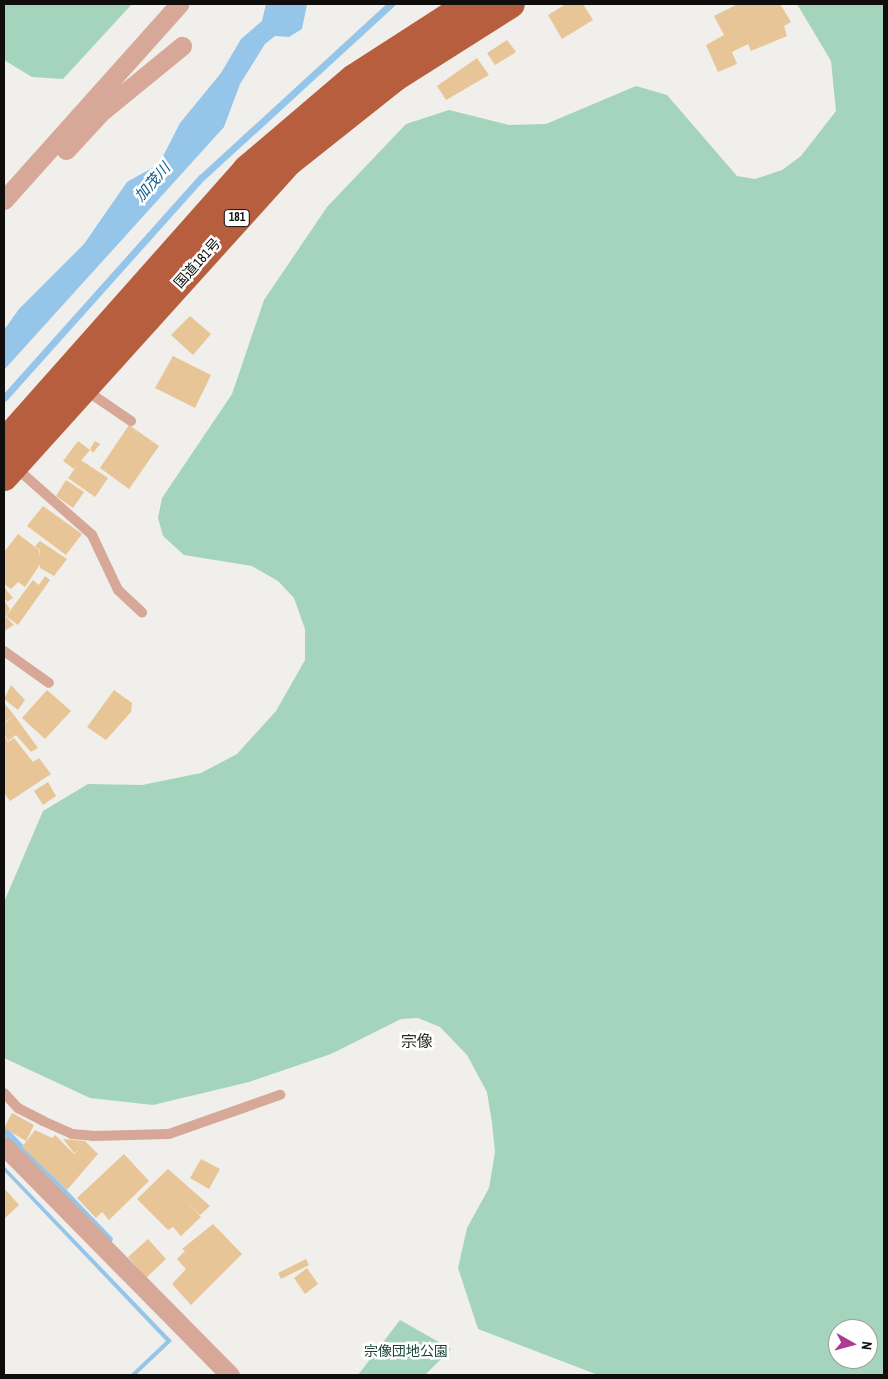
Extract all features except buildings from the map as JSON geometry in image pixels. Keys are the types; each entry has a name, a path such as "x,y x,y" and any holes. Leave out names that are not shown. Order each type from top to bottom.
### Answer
{"highway":[{"name":"国道181号","path":"7,462 247,169 354,78 469,4"},
{"name":"国道181号","path":"7,462 84,389 290,161 396,77 510,4"}],"street":[{"path":"4,200 179,4"},
{"path":"26,176 50,166 100,113 182,46"},
{"path":"4,1146 230,1375"}],"lane":[{"path":"84,389 131,420"},
{"path":"7,462 92,535 118,590 142,612"},
{"path":"4,651 49,683"},
{"path":"4,1093 18,1108 43,1122 86,1136 169,1134 280,1095"}],"green space":[{"path":"4,4 132,4 63,79 32,77 4,60"},
{"path":"797,4 884,4 884,1375 598,1375 478,1329 458,1268 467,1228 489,1188 495,1152 492,1123 487,1092 467,1055 440,1027 418,1018 401,1019 331,1054 249,1082 153,1105 90,1098 4,1058 4,902 43,811 88,784 142,785 201,773 237,754 276,711 305,660 305,629 294,598 278,581 252,566 184,555 163,536 158,518 162,498 232,394 264,300 327,207 406,124 449,110 509,125 546,124 636,86 667,95 737,176 755,179 782,170 801,156 836,111 831,61"},
{"name":"宗像団地公園","path":"400,1320 451,1349 425,1375 358,1375"}],"water":[{"name":"加茂川","path":"266,4 307,4 302,29 289,37 275,36 265,44 240,84 224,127 4,370 4,330 19,309 84,244 127,182 159,164 180,123 221,73 241,39 262,21"},
{"path":"4,1166 172,1341 136,1375 130,1375 166,1341 4,1171"}],"waterway":[{"path":"4,398 201,178 391,4"},
{"path":"4,1130 109,1239"}],"district":[{"name":"宗像","path":"417,1041"}]}
